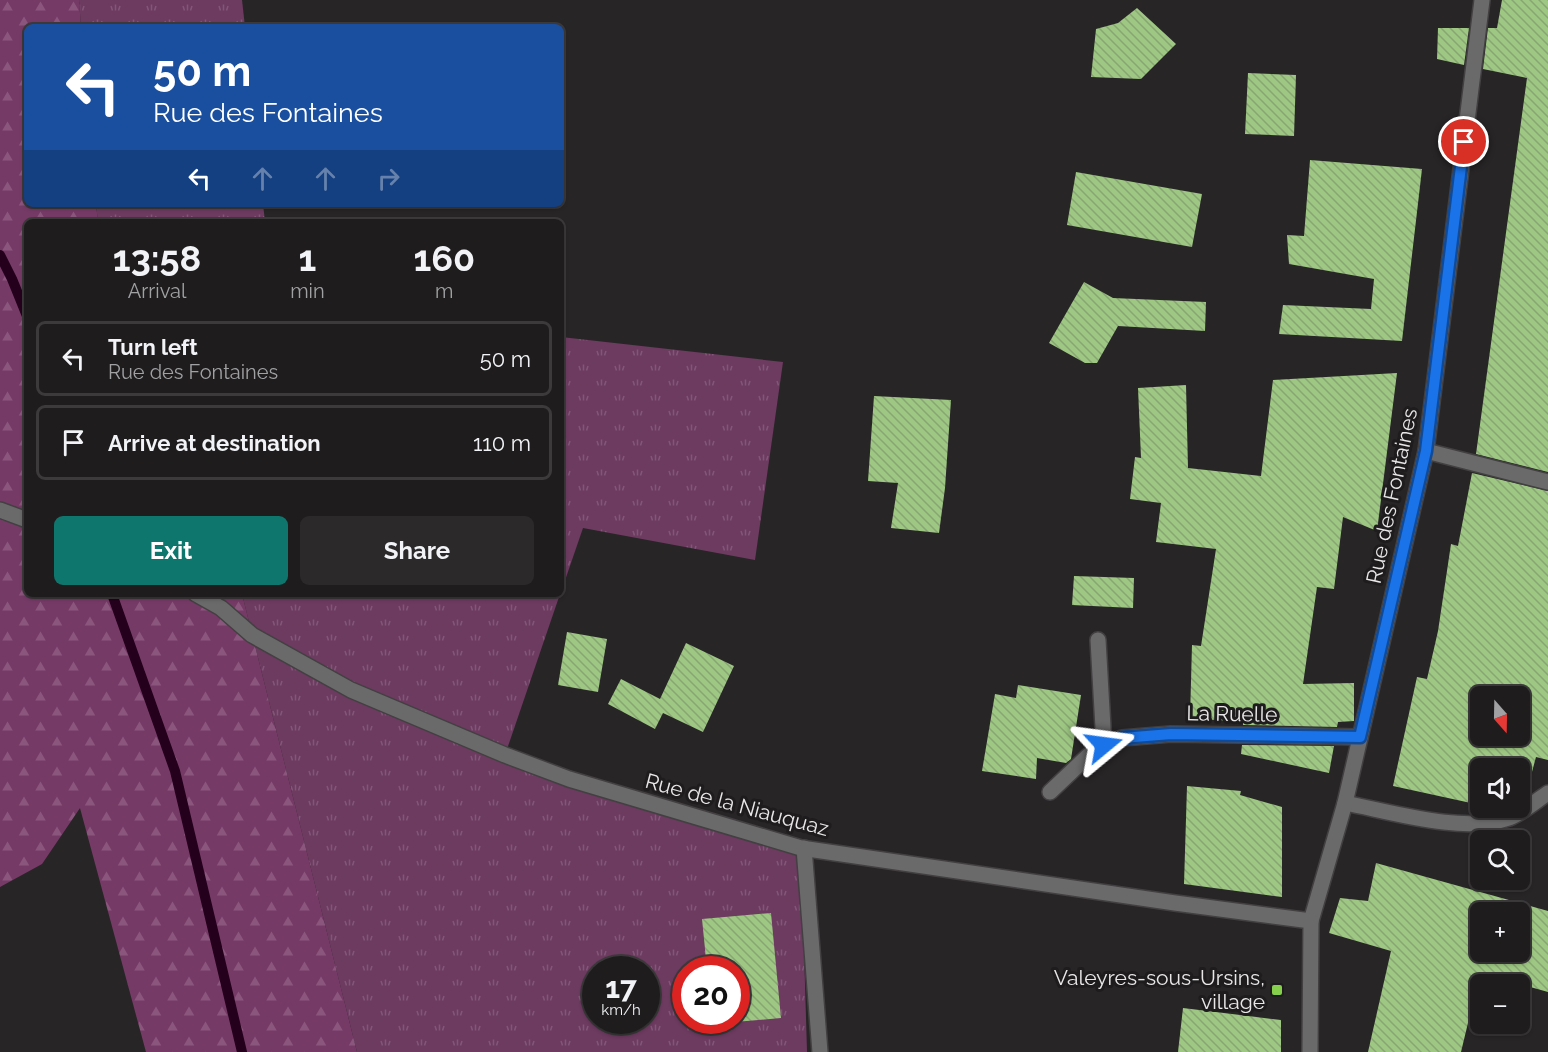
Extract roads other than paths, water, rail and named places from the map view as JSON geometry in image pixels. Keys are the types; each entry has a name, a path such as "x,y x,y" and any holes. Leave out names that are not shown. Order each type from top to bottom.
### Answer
{"street":[{"name":"Rue des Fontaines","path":"1310,1052 1311,921 1345,803 1426,451 1482,0"},
{"path":"1426,451 1548,482"},
{"path":"0,510 24,519"},
{"name":"Rue de la Niauquaz","path":"201,597 221,608 252,635 351,690 505,755 569,779 804,848 1024,882 1311,921"},
{"path":"1098,640 1104,745"},
{"name":"La Ruelle","path":"1050,792 1089,755 1104,745 1122,738 1171,734 1360,737"},
{"path":"1345,803 1452,823 1478,823 1510,818 1548,793"},
{"path":"804,848 820,1052"}],"waterway":[{"path":"0,255 24,309"},
{"path":"113,597 175,771 242,1052"}],"place":[{"name":"Valeyres-sous-Ursins, village","path":"1277,990"}]}
